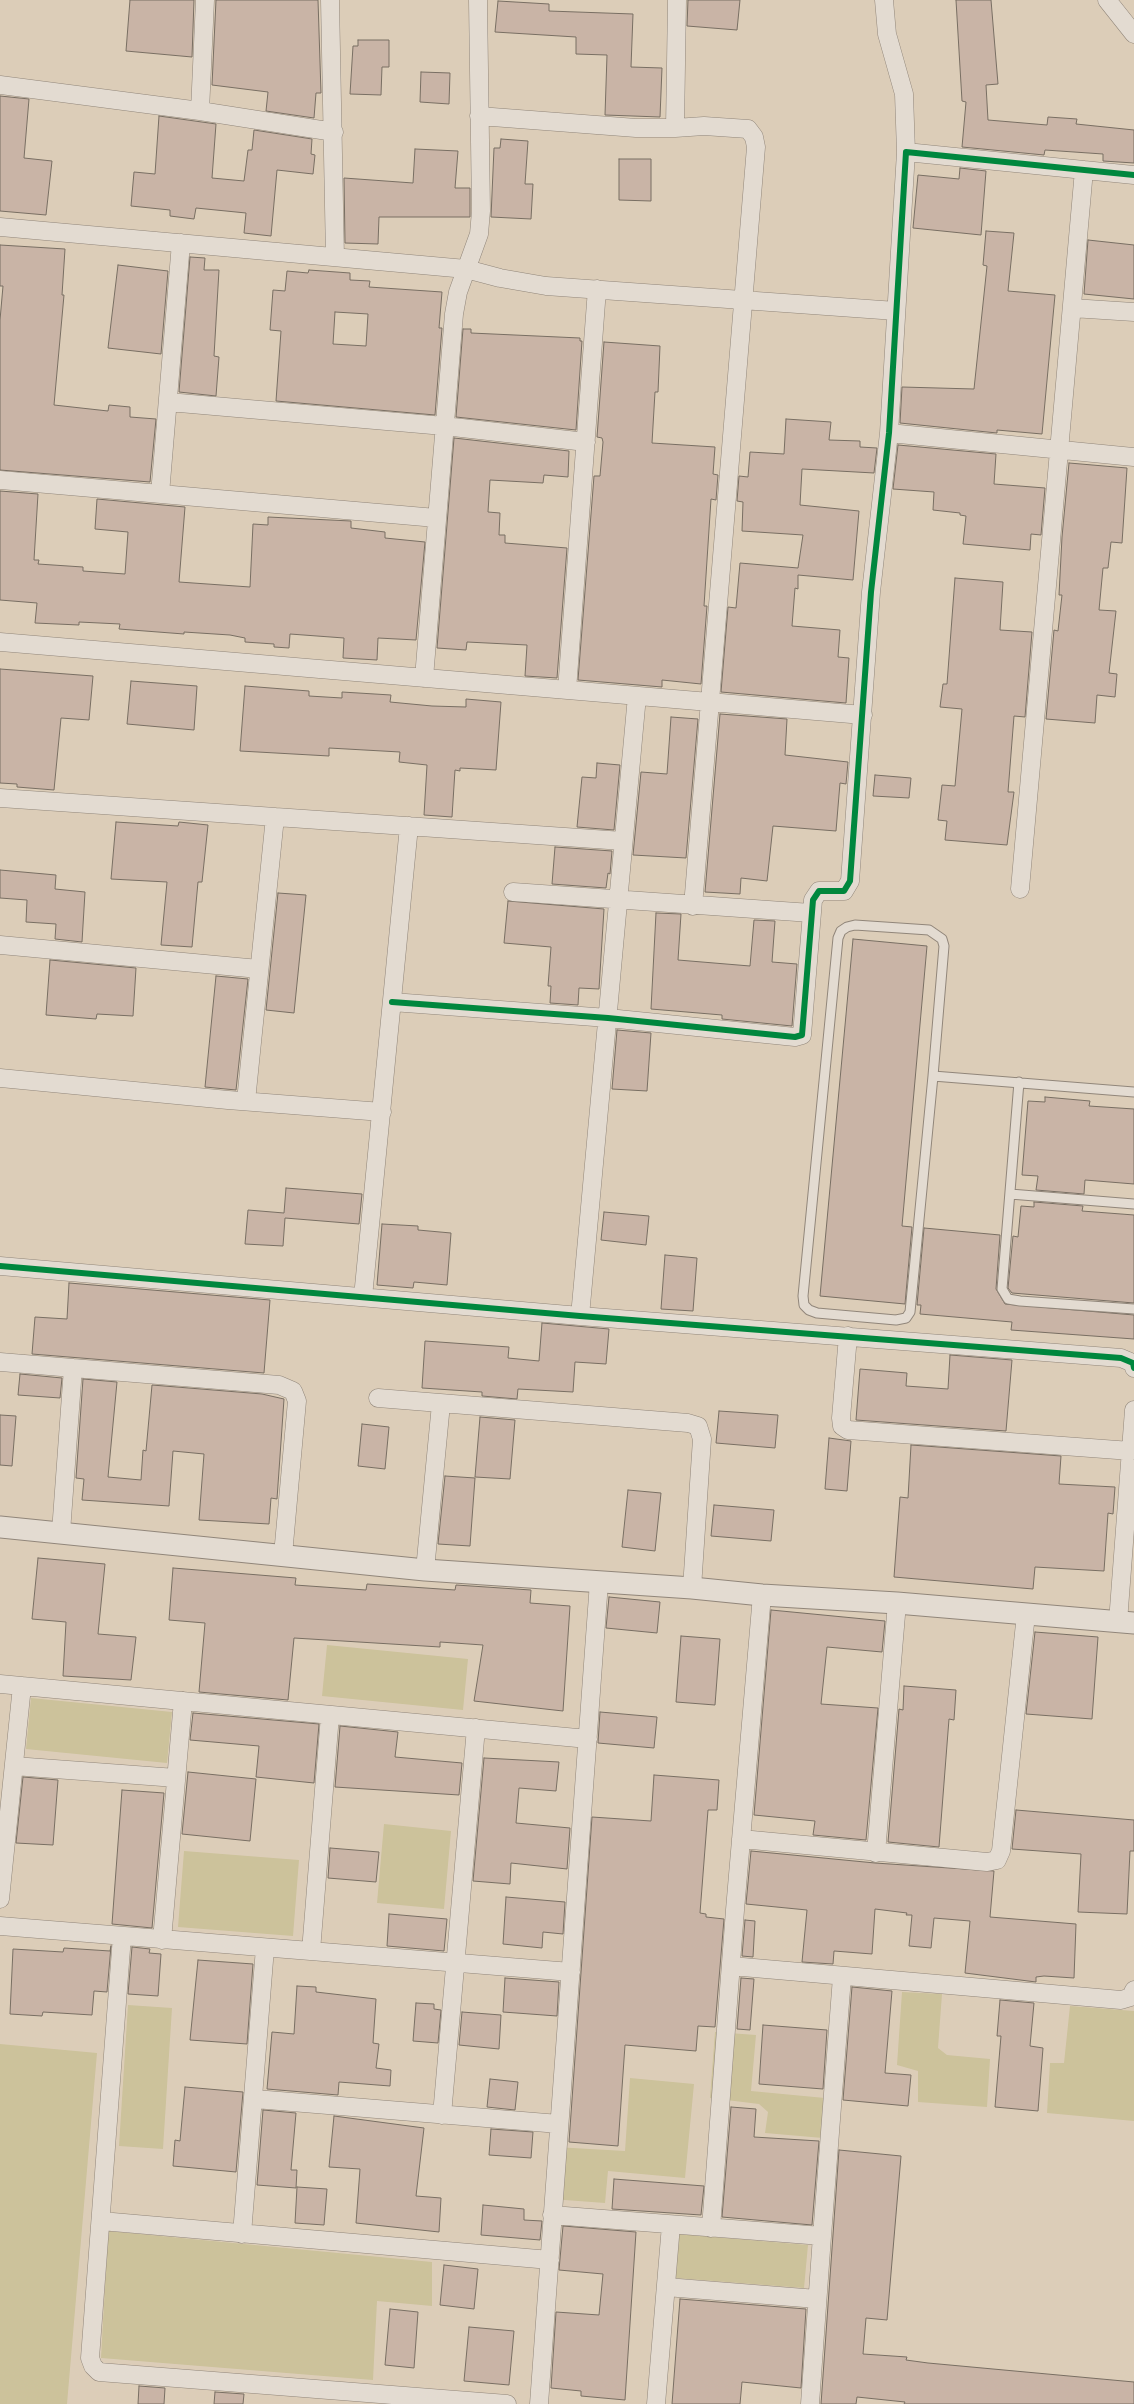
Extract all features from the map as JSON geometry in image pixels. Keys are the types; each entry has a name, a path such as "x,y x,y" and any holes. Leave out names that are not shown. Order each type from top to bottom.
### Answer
{"street":[{"path":"200,111 205,0"},
{"path":"330,0 335,257"},
{"path":"424,678 454,314 458,292 479,234 481,218 478,0"},
{"path":"675,128 676,0"},
{"path":"392,1002 608,1018 799,1037 804,1030 812,900 819,891 839,892 848,887 871,592 889,433 906,152 904,94 887,34 884,0"},
{"path":"1107,0 1134,34"},
{"path":"0,85 200,111 334,132"},
{"path":"479,116 636,128 736,127 748,129 754,137 756,147 745,300 693,906"},
{"path":"906,152 1134,175"},
{"path":"1020,888 1084,170"},
{"path":"0,227 466,269 500,278 546,286 896,311"},
{"path":"160,494 181,243"},
{"path":"567,690 597,289"},
{"path":"1072,308 1134,312"},
{"path":"168,402 444,426 586,442"},
{"path":"889,433 1134,457"},
{"path":"0,480 436,518"},
{"path":"0,642 862,715"},
{"path":"580,1316 636,696"},
{"path":"0,798 623,841"},
{"path":"246,1101 276,817"},
{"path":"363,1298 409,826"},
{"path":"513,892 618,901 811,913"},
{"path":"0,945 259,969"},
{"path":"0,1078 382,1112"},
{"path":"0,1266 580,1316 1121,1358 1132,1363 1134,1368"},
{"path":"848,1336 841,1418 842,1426 848,1430 1131,1451"},
{"path":"0,1362 279,1385 293,1391 296,1401 283,1555"},
{"path":"61,1532 73,1368"},
{"path":"378,1398 678,1422 698,1426 702,1439 692,1588"},
{"path":"425,1570 441,1404"},
{"path":"0,1527 425,1570 897,1603 1126,1623 1131,1451 1134,1412"},
{"path":"539,2404 599,1582"},
{"path":"711,2228 762,1595"},
{"path":"876,1853 897,1603"},
{"path":"741,1839 876,1853 987,1862 997,1860 1001,1851 1026,1614"},
{"path":"0,1684 588,1739"},
{"path":"0,1899 22,1686"},
{"path":"162,1940 183,1701"},
{"path":"311,1951 330,1714"},
{"path":"442,2115 476,1728"},
{"path":"14,1766 176,1778"},
{"path":"0,1926 571,1972"},
{"path":"122,1936 90,2358 93,2366 99,2372 371,2399 507,2404"},
{"path":"242,2234 255,2098 266,1948"},
{"path":"731,1966 1121,2000 1131,1997 1134,1990"},
{"path":"810,2404 842,1977"},
{"path":"255,2098 559,2124"},
{"path":"552,2215 822,2236"},
{"path":"101,2221 550,2260"},
{"path":"656,2404 671,2225"},
{"path":"666,2287 817,2299"}],"lane":[{"path":"855,925 929,930 942,939 944,946 933,1076 910,1312 906,1318 896,1320 817,1313 809,1310 804,1305 803,1296 838,938 841,931 847,927 855,925"},
{"path":"933,1076 1134,1092"},
{"path":"1019,1082 1002,1289 1008,1299 1134,1309"},
{"path":"1010,1194 1134,1204"}],"shaded area":[{"path":"327,1645 468,1659 463,1710 322,1696"},
{"path":"31,1698 172,1712 167,1763 26,1749"},
{"path":"384,1824 451,1831 444,1909 377,1903"},
{"path":"184,1851 299,1860 293,1936 178,1927"},
{"path":"902,1992 942,1994 938,2048 947,2055 990,2059 987,2107 918,2102 918,2071 897,2065"},
{"path":"128,2005 172,2008 163,2149 119,2146"},
{"path":"1070,2006 1134,2011 1134,2121 1047,2113 1050,2063 1064,2063"},
{"path":"715,2032 756,2035 751,2091 825,2098 823,2138 765,2133 768,2112 759,2104 710,2098"},
{"path":"0,2044 97,2053 67,2404 0,2404"},
{"path":"630,2078 694,2084 685,2178 608,2171 605,2203 551,2199 555,2147 625,2151"},
{"path":"108,2231 432,2262 432,2306 377,2301 373,2380 101,2358"},
{"path":"666,2233 808,2245 804,2288 662,2277"}],"building":[{"path":"130,0 194,0 192,57 126,51"},
{"path":"216,0 318,0 321,93 316,93 314,118 266,111 268,92 212,85"},
{"path":"688,0 740,0 737,30 687,26"},
{"path":"956,0 991,0 998,84 986,85 988,120 1047,125 1048,117 1077,119 1076,124 1134,130 1134,163 1103,161 1103,154 1045,150 1044,155 962,147 966,102 962,101"},
{"path":"498,1 549,4 549,11 633,14 631,67 662,68 660,117 605,115 607,55 576,54 576,37 495,32"},
{"path":"358,40 389,40 389,67 382,67 381,95 350,94 353,46 358,46"},
{"path":"421,72 450,73 449,104 420,102"},
{"path":"0,96 29,99 24,158 52,161 46,215 0,211"},
{"path":"159,116 216,124 212,178 244,181 248,150 252,150 254,130 312,139 311,154 315,155 313,174 277,170 271,236 244,233 246,213 196,208 194,219 170,216 170,210 131,206 134,172 155,174"},
{"path":"501,139 528,141 525,184 533,184 531,219 491,217 494,148 500,148"},
{"path":"415,149 458,151 455,188 470,188 470,217 379,217 378,244 345,243 344,178 413,183"},
{"path":"619,159 651,159 651,201 619,200"},
{"path":"960,168 986,171 981,235 913,228 918,175 959,179"},
{"path":"986,231 1014,233 1008,291 1055,295 1042,434 997,430 997,433 900,423 902,387 974,389 987,266 983,265"},
{"path":"1088,240 1134,245 1134,299 1084,294"},
{"path":"0,245 65,249 62,295 64,295 54,405 108,411 109,405 130,407 130,417 156,419 150,482 0,470 0,320 3,286 0,286"},
{"path":"190,257 205,258 204,270 219,270 214,356 219,357 216,396 179,392"},
{"path":"118,265 168,271 161,354 108,348"},
{"path":"309,270 350,273 350,280 370,281 369,287 442,292 439,328 442,328 435,415 276,401 281,331 270,330 273,290 285,291 287,271 308,273","holes":["335,312 368,314 366,346 333,344"]},
{"path":"463,329 471,329 471,333 580,338 580,341 582,341 576,430 456,417"},
{"path":"604,342 660,346 658,392 655,392 652,443 715,447 713,474 718,475 716,500 711,499 704,606 707,606 701,684 662,680 662,687 578,680 594,476 600,476 603,442 602,438 597,437"},
{"path":"786,419 831,422 829,440 860,441 860,447 877,448 874,473 802,469 800,505 859,511 853,580 798,575 798,589 795,588 792,626 840,630 838,657 849,658 846,703 721,692 728,607 736,608 740,563 798,568 803,535 742,531 743,502 737,501 739,476 748,477 750,452 784,454"},
{"path":"454,438 569,451 568,477 544,475 543,483 490,480 488,512 500,513 499,535 505,535 505,543 567,548 557,678 525,676 527,645 467,642 466,650 437,648"},
{"path":"898,445 996,454 994,484 1045,488 1041,535 1031,534 1030,550 963,544 966,516 960,515 960,513 933,510 934,492 893,489"},
{"path":"1069,463 1127,468 1122,543 1111,542 1108,568 1103,568 1099,610 1116,611 1109,673 1117,674 1115,697 1097,695 1095,723 1046,719 1054,630 1058,631 1062,595 1059,595 1062,537"},
{"path":"0,491 38,494 34,560 39,560 38,564 83,567 83,571 125,574 128,532 95,529 97,499 185,507 179,582 250,587 253,524 268,525 268,517 351,521 351,528 385,532 385,538 425,542 416,640 378,638 377,660 343,658 344,638 290,634 289,648 274,647 274,644 245,642 245,638 230,635 119,629 120,624 79,622 79,625 35,623 37,603 0,600"},
{"path":"955,578 1003,582 1000,630 1032,632 1025,717 1014,716 1008,792 1014,792 1007,845 945,840 947,821 938,820 942,785 955,786 962,709 940,707 943,684 947,684"},
{"path":"0,669 93,676 89,720 61,718 54,790 17,787 17,784 0,783"},
{"path":"131,681 197,686 194,730 127,724"},
{"path":"245,686 309,691 309,696 342,698 342,692 391,695 390,702 432,706 466,707 466,699 501,702 496,770 460,768 460,771 455,770 452,817 424,815 427,765 399,762 400,752 329,748 329,756 240,751"},
{"path":"720,714 787,719 785,755 848,762 846,784 840,783 836,831 773,826 767,881 741,878 740,894 705,892"},
{"path":"671,717 698,719 686,858 633,855 641,772 667,774"},
{"path":"597,763 620,765 614,830 577,827 582,777 596,778"},
{"path":"875,775 911,778 909,798 873,796"},
{"path":"116,822 178,826 179,822 208,825 202,882 198,882 192,947 161,945 167,882 111,879"},
{"path":"555,847 612,851 610,874 608,873 606,888 552,884"},
{"path":"0,870 56,875 55,889 85,892 82,942 55,939 56,924 26,922 27,900 0,898"},
{"path":"278,893 306,895 294,1013 266,1010"},
{"path":"508,901 604,909 599,989 579,988 578,1005 550,1003 551,986 548,986 551,947 504,943"},
{"path":"656,913 681,914 678,960 750,966 754,920 775,921 772,962 797,964 792,1026 722,1019 722,1015 651,1009"},
{"path":"853,939 927,946 902,1226 912,1227 905,1304 820,1296"},
{"path":"50,960 136,968 133,1016 97,1014 96,1019 46,1015"},
{"path":"216,976 248,979 236,1090 205,1087"},
{"path":"617,1030 651,1033 647,1091 612,1089"},
{"path":"1045,1097 1090,1101 1089,1106 1134,1109 1134,1184 1085,1180 1084,1194 1036,1190 1038,1176 1022,1175 1028,1101 1045,1102"},
{"path":"286,1188 362,1194 359,1224 285,1218 283,1246 245,1244 248,1210 284,1213"},
{"path":"1034,1202 1083,1206 1082,1211 1134,1215 1134,1303 1012,1293 1008,1288 1013,1236 1018,1237 1021,1206 1034,1207"},
{"path":"604,1212 649,1216 646,1245 601,1240"},
{"path":"382,1224 418,1226 418,1230 451,1233 447,1285 414,1282 413,1288 377,1285"},
{"path":"924,1228 1000,1235 996,1289 1005,1304 1134,1315 1134,1339 1011,1330 1012,1322 920,1314 921,1305 917,1305"},
{"path":"665,1255 697,1258 693,1311 661,1309"},
{"path":"69,1283 270,1300 264,1373 32,1354 35,1317 67,1319"},
{"path":"542,1323 609,1329 606,1364 575,1362 573,1392 518,1389 517,1399 482,1396 482,1392 422,1388 425,1341 509,1347 508,1358 539,1361"},
{"path":"950,1355 1012,1360 1006,1431 856,1420 860,1369 907,1373 906,1386 948,1389"},
{"path":"20,1374 62,1378 60,1398 18,1395"},
{"path":"83,1379 117,1382 108,1477 141,1480 143,1450 146,1451 152,1385 262,1394 284,1399 277,1499 271,1498 269,1524 199,1520 204,1454 173,1451 169,1506 82,1500 84,1479 76,1478"},
{"path":"719,1411 778,1415 775,1448 716,1443"},
{"path":"0,1415 16,1416 12,1466 0,1465"},
{"path":"480,1417 515,1420 510,1479 475,1477"},
{"path":"362,1424 389,1427 385,1469 358,1466"},
{"path":"829,1438 851,1441 847,1491 825,1489"},
{"path":"911,1445 1061,1456 1059,1484 1115,1487 1113,1514 1108,1513 1104,1571 1035,1567 1033,1589 894,1577 900,1497 908,1498"},
{"path":"445,1476 475,1478 470,1546 438,1544"},
{"path":"628,1490 661,1493 655,1551 622,1547"},
{"path":"714,1505 774,1510 771,1541 711,1536"},
{"path":"38,1558 105,1564 98,1634 136,1637 131,1680 63,1676 66,1622 32,1619"},
{"path":"173,1568 296,1578 295,1585 366,1590 367,1584 455,1590 456,1585 531,1590 530,1603 570,1606 563,1711 474,1701 483,1645 440,1642 440,1647 294,1638 288,1700 199,1692 205,1623 169,1620"},
{"path":"609,1597 660,1602 657,1633 606,1628"},
{"path":"771,1610 885,1621 882,1652 827,1647 821,1704 878,1708 866,1840 813,1835 815,1821 754,1815"},
{"path":"1035,1632 1098,1637 1092,1719 1026,1714"},
{"path":"681,1636 720,1639 715,1705 676,1702"},
{"path":"904,1686 956,1690 954,1720 949,1719 939,1847 888,1842 899,1709 903,1710"},
{"path":"600,1712 657,1717 654,1748 598,1743"},
{"path":"193,1713 319,1724 314,1783 256,1777 259,1746 190,1740"},
{"path":"340,1726 398,1732 395,1757 462,1763 459,1795 335,1787"},
{"path":"484,1758 559,1762 556,1791 519,1788 516,1823 570,1828 567,1869 511,1863 510,1884 473,1881"},
{"path":"188,1772 256,1779 250,1841 182,1834"},
{"path":"654,1775 719,1780 717,1810 708,1810 700,1913 706,1914 706,1917 724,1919 715,2027 698,2026 696,2051 625,2045 618,2146 569,2142 592,1817 651,1821"},
{"path":"23,1777 58,1780 53,1845 16,1843"},
{"path":"122,1790 164,1793 152,1928 112,1924"},
{"path":"1016,1810 1134,1820 1134,1851 1130,1851 1127,1914 1078,1912 1081,1854 1012,1849"},
{"path":"330,1848 379,1852 376,1882 328,1878"},
{"path":"751,1851 875,1863 994,1871 990,1917 1076,1924 1074,1978 1044,1976 1036,1977 1036,1982 965,1973 970,1921 934,1918 931,1948 909,1946 912,1915 875,1909 872,1954 834,1951 833,1964 802,1962 807,1910 746,1904"},
{"path":"506,1897 565,1902 563,1934 543,1932 542,1948 503,1944"},
{"path":"389,1914 447,1919 444,1951 387,1946"},
{"path":"745,1920 755,1921 753,1957 742,1956"},
{"path":"111,1946 107,1992 94,1991 92,2015 43,2012 42,2016 10,2014 13,1949 63,1952 64,1948 110,1951"},
{"path":"132,1947 150,1949 149,1953 161,1954 158,1996 128,1994"},
{"path":"198,1960 253,1964 247,2044 190,2040"},
{"path":"505,1978 559,1982 557,2016 503,2012"},
{"path":"741,1978 754,1979 750,2030 737,2029"},
{"path":"297,1986 316,1987 316,1992 376,1999 373,2043 379,2044 376,2068 391,2070 390,2086 339,2082 338,2095 267,2089 272,2032 294,2034"},
{"path":"852,1987 892,1991 885,2073 911,2075 908,2106 843,2100"},
{"path":"1000,2000 1034,2003 1030,2046 1043,2048 1038,2111 995,2107 1001,2036 997,2036"},
{"path":"416,2003 434,2004 434,2009 441,2010 438,2043 413,2041"},
{"path":"462,2012 501,2015 499,2049 459,2045"},
{"path":"763,2025 827,2030 823,2089 759,2084"},
{"path":"490,2079 518,2082 515,2110 487,2107"},
{"path":"185,2087 243,2092 236,2172 173,2166 175,2140 180,2141"},
{"path":"731,2107 756,2109 754,2137 819,2141 812,2225 722,2217"},
{"path":"263,2110 296,2113 291,2170 297,2170 296,2188 257,2185"},
{"path":"334,2116 424,2128 416,2196 441,2198 439,2232 356,2223 360,2169 329,2167"},
{"path":"491,2129 533,2132 531,2158 489,2155"},
{"path":"839,2150 901,2156 887,2320 866,2318 863,2354 907,2357 906,2360 928,2363 1134,2382 1134,2404 904,2404 905,2402 857,2397 856,2404 821,2404"},
{"path":"614,2179 704,2186 701,2215 612,2209"},
{"path":"297,2187 327,2189 324,2225 295,2223"},
{"path":"483,2205 524,2209 524,2220 542,2221 540,2240 481,2235"},
{"path":"563,2226 636,2232 625,2400 581,2396 581,2391 551,2388 556,2312 599,2315 603,2274 559,2270"},
{"path":"444,2265 478,2269 474,2309 440,2305"},
{"path":"680,2299 806,2309 801,2388 742,2382 740,2404 672,2404"},
{"path":"390,2309 418,2312 414,2368 385,2365"},
{"path":"469,2327 514,2331 509,2385 464,2381"},
{"path":"139,2386 165,2388 164,2404 138,2404"},
{"path":"215,2392 244,2394 243,2404 214,2404"}],"cycle path":[{"path":"392,1002 608,1018 795,1037 802,1035 813,900 819,891 844,891 850,881 871,592 889,433 906,152 1134,175"},
{"path":"0,1266 580,1316 1121,1358 1133,1363 1134,1368"}]}
